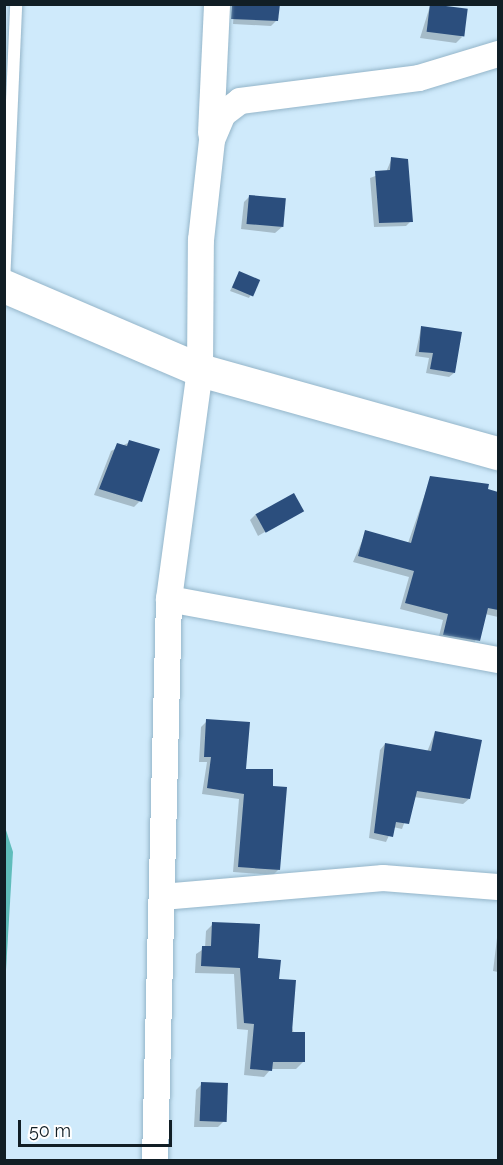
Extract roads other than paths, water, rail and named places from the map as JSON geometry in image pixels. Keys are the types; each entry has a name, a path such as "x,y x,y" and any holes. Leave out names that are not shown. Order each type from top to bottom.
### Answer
{"street":[{"path":"155,1161 169,599 200,370 201,240 210,152 217,4"},
{"path":"210,152 223,114 240,100 409,80 498,54"},
{"path":"4,285 200,370 498,451"},
{"path":"169,599 498,660"},
{"path":"162,897 384,878 498,887"}],"lane":[{"path":"4,285 16,4"}]}
